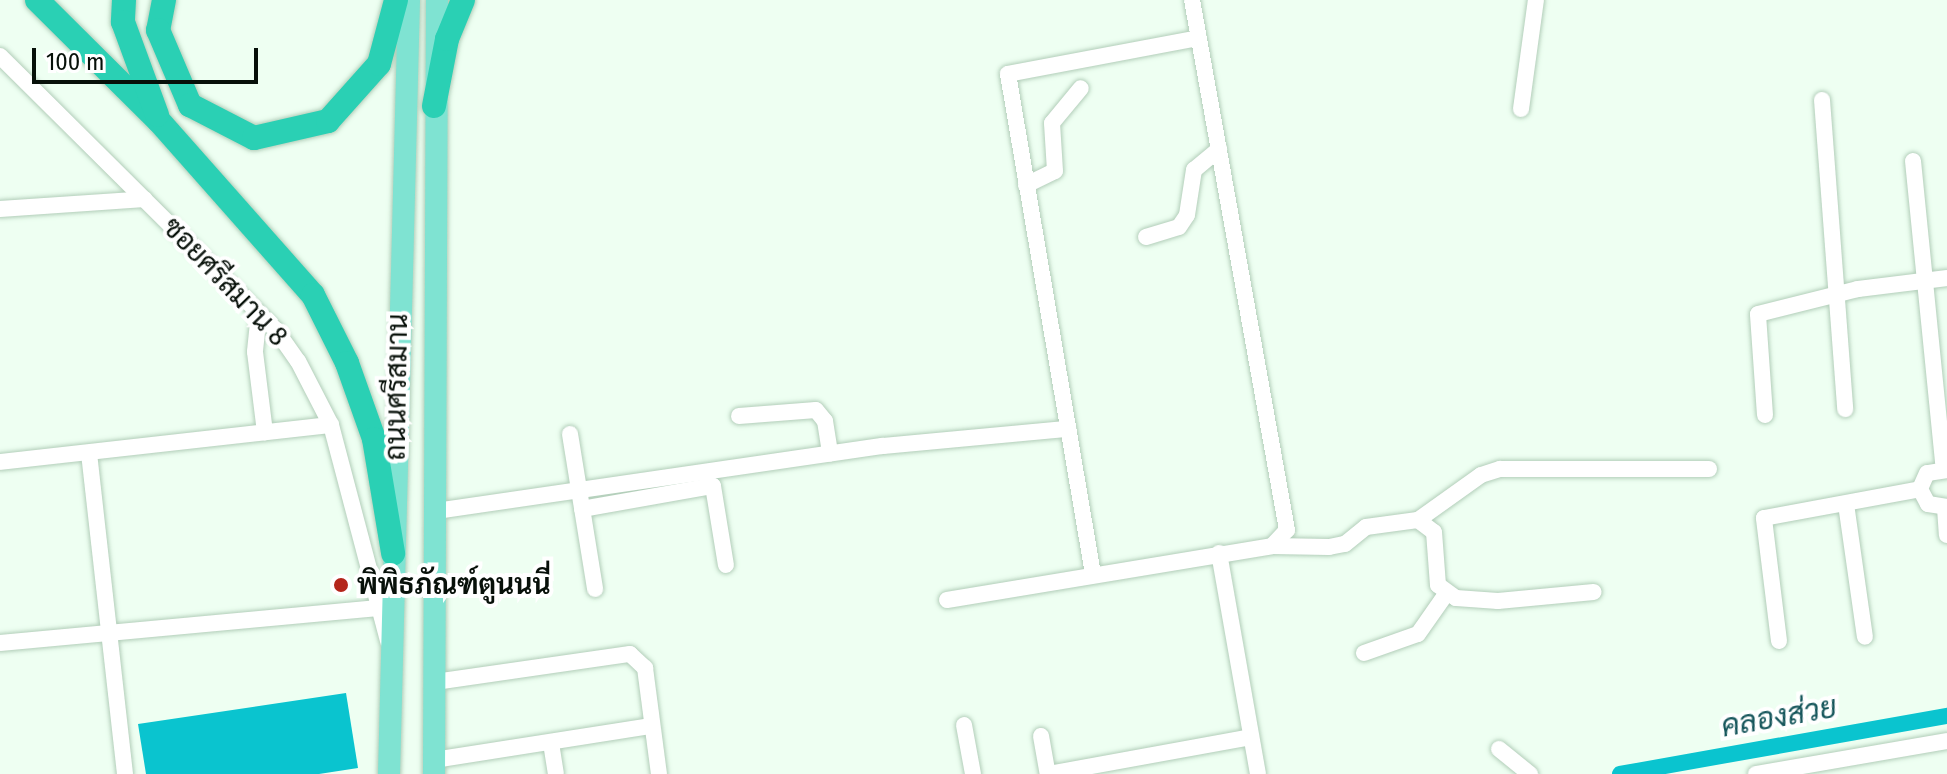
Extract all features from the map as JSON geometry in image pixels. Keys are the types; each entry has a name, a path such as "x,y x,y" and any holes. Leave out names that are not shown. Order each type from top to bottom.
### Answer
{"highway":[{"path":"37,0 159,121 313,295 347,363 374,439 393,553"},
{"path":"124,0 123,22 159,121"},
{"path":"164,0 158,30 190,105 254,138 328,121 379,64 396,0"},
{"path":"434,106 447,39 463,0"}],"main road":[{"name":"ถนนศรีสมาน","path":"389,774 409,0"},
{"name":"ถนนศรีสมาน","path":"434,767 434,106 437,0"}],"street":[{"path":"1192,0 1287,530 1272,546"},
{"path":"1521,109 1536,0"},
{"path":"1093,574 1008,74 1199,38"},
{"name":"ซอยศรีสมาน 8","path":"0,56 259,313 298,361 331,425 391,651"},
{"path":"1026,185 1055,171 1052,123 1081,88"},
{"path":"1822,100 1845,409"},
{"path":"1146,237 1179,227 1187,215 1194,170 1219,149"},
{"path":"1913,161 1945,469 1927,473 1920,489"},
{"path":"0,209 145,199"},
{"path":"1765,415 1758,314 1837,295 1947,278"},
{"path":"259,313 255,352 265,432"},
{"path":"739,416 816,410 825,421 830,454"},
{"path":"0,462 331,425"},
{"path":"436,511 830,454 1068,429"},
{"path":"570,434 595,589"},
{"path":"89,453 125,774"},
{"path":"947,600 1219,553 1272,546 1329,547 1345,544 1366,527 1418,520 1481,475 1500,469 1709,469"},
{"path":"582,509 713,486 726,565"},
{"path":"1779,641 1764,518 1920,489"},
{"path":"1920,489 1928,504 1946,508 1947,535"},
{"path":"1846,504 1865,637"},
{"path":"1418,520 1434,532 1436,574 1446,594 1467,601 1498,601 1594,592"},
{"path":"1219,553 1258,774"},
{"path":"1364,653 1418,634 1446,594"},
{"path":"0,643 378,608"},
{"path":"435,682 630,654 645,668 659,774"},
{"path":"964,725 973,774"},
{"path":"434,767 651,726"},
{"path":"1041,736 1048,774 1251,737"},
{"path":"1756,774 1947,741"},
{"path":"551,743 556,774"},
{"path":"1499,749 1530,774"}],"water":[{"path":"346,693 358,768 319,774 146,774 138,724"}],"waterway":[{"name":"คลองส่วย","path":"1620,774 1947,716"}],"place":[{"name":"พิพิธภัณฑ์ตูนนนี่","path":"341,585"}]}
